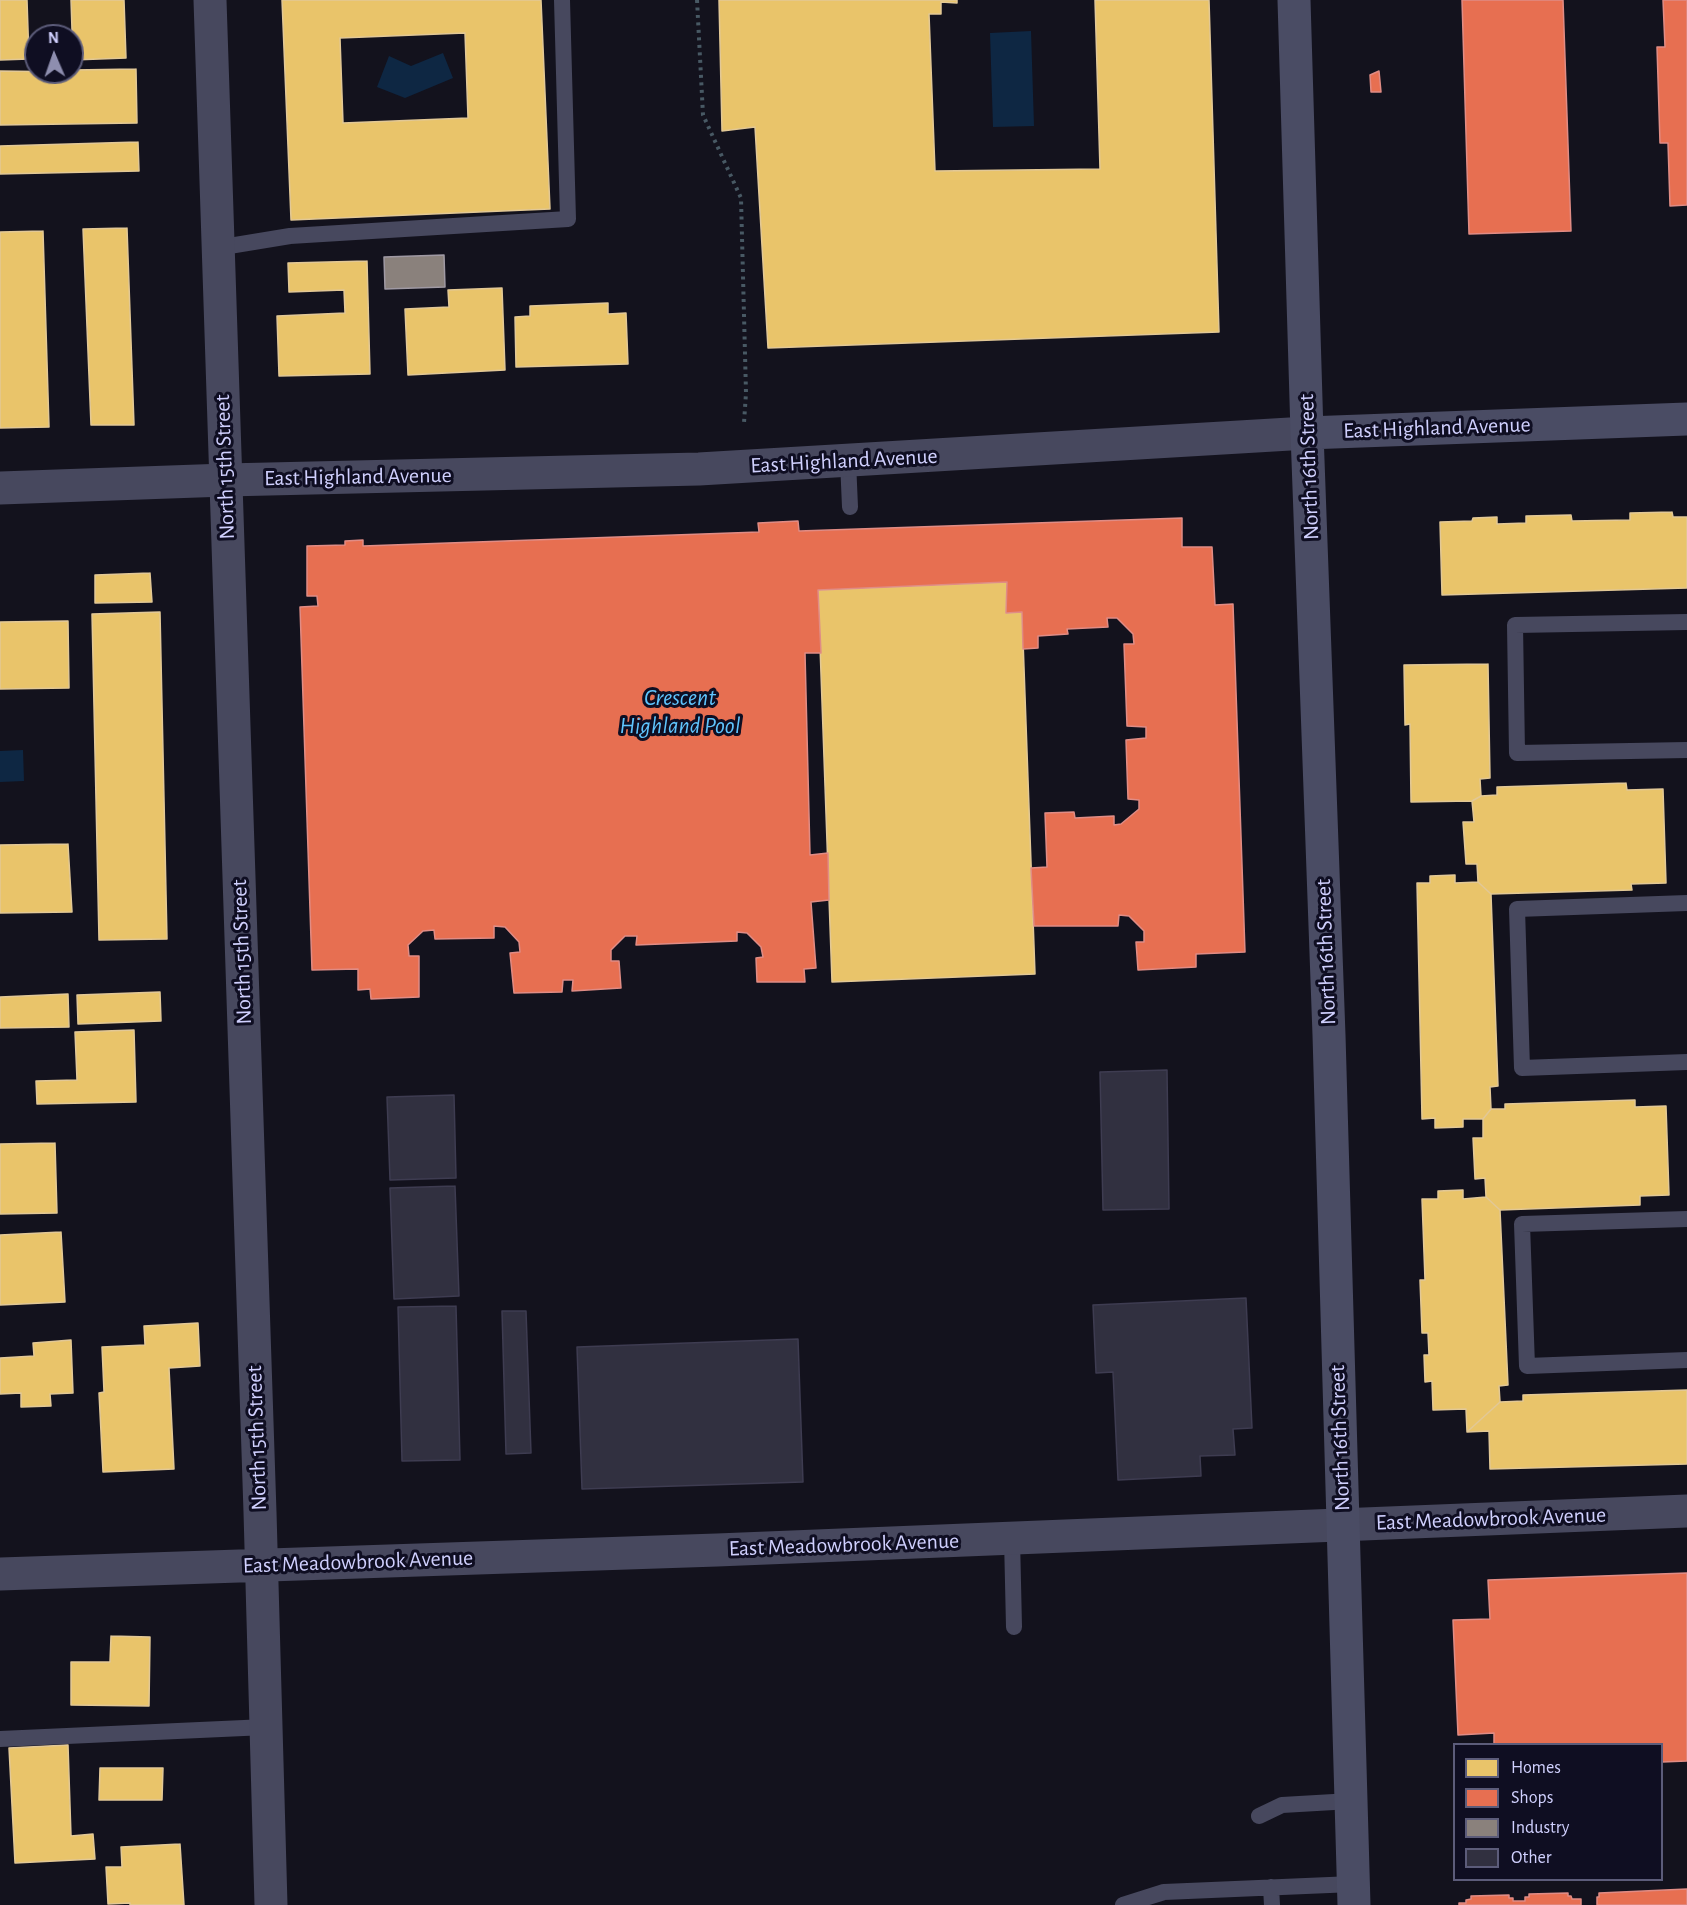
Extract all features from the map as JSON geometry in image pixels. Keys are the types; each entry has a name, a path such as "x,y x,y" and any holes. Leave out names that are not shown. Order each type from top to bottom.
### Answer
{"main road":[{"name":"North 16th Street","path":"1294,0 1329,1035 1353,1894"},
{"name":"East Highland Avenue","path":"1307,433 1687,419"}],"street":[{"name":"North 15th Street","path":"210,0 271,1905"},
{"name":"East Highland Avenue","path":"0,488 226,480 699,469 1307,433"},
{"name":"East Meadowbrook Avenue","path":"0,1574 1687,1511"}],"lane":[{"path":"218,248 290,236 568,219 562,0"},
{"path":"848,461 850,507"},
{"path":"1687,622 1515,625 1517,753 1687,750"},
{"path":"1687,903 1517,909 1522,1068 1687,1062"},
{"path":"1687,1219 1522,1224 1527,1366 1687,1360"},
{"path":"1012,1538 1014,1627"},
{"path":"0,1739 266,1727"},
{"path":"1259,1816 1282,1805 1350,1801"},
{"path":"1271,1887 1272,1905"},
{"path":"1123,1905 1164,1892 1271,1887 1353,1894"}],"path":[{"path":"697,0 703,115 741,198 746,393 744,423"}],"water":[{"path":"1031,31 1034,126 993,127 990,33"},
{"path":"443,53 453,78 405,98 377,87 389,56 411,66"},
{"path":"23,750 24,781 0,782 0,751"}],"building: Homes":[{"path":"0,0 27,0 28,24 24,24 24,59 0,60"},
{"path":"71,0 124,0 126,58 84,60 84,24 72,24"},
{"path":"282,0 541,0 550,209 291,220","holes":["465,33 468,118 343,123 340,38"]},
{"path":"719,0 957,0 957,3 941,2 941,14 929,14 935,171 1100,169 1095,0 1209,0 1219,332 768,348 755,127 722,131"},
{"path":"136,69 137,123 0,125 0,71 24,71 24,84 84,84 84,70"},
{"path":"138,142 139,171 0,174 0,146"},
{"path":"127,228 134,425 91,425 83,229"},
{"path":"43,231 49,427 0,428 0,232"},
{"path":"367,261 370,374 279,376 277,316 345,313 344,290 289,292 288,263"},
{"path":"502,288 505,370 408,375 405,309 449,307 448,290"},
{"path":"608,303 608,314 626,313 628,364 516,367 515,317 530,316 530,306"},
{"path":"1672,512 1673,517 1687,517 1687,588 1442,595 1440,522 1472,521 1473,518 1497,517 1497,524 1526,523 1526,516 1571,515 1572,521 1630,520 1630,513"},
{"path":"150,573 152,602 95,603 95,575"},
{"path":"1007,582 1006,613 1022,612 1035,974 832,982 818,590"},
{"path":"160,612 167,939 99,940 92,614"},
{"path":"68,621 69,688 0,689 0,622"},
{"path":"1488,664 1490,778 1480,779 1481,796 1472,801 1411,802 1410,724 1405,725 1404,665"},
{"path":"1626,783 1627,790 1663,789 1666,883 1631,884 1632,890 1491,894 1478,882 1477,864 1466,864 1463,822 1474,822 1472,801 1481,796 1497,795 1497,787"},
{"path":"68,844 72,912 0,913 0,845"},
{"path":"1455,875 1455,883 1478,882 1491,894 1498,1086 1490,1087 1491,1109 1483,1119 1463,1119 1463,1127 1435,1128 1435,1118 1422,1119 1417,883 1430,883 1430,876"},
{"path":"160,992 161,1021 78,1024 77,995"},
{"path":"68,994 69,1027 0,1028 0,997"},
{"path":"134,1030 136,1102 37,1104 36,1081 77,1080 75,1032"},
{"path":"1635,1100 1635,1107 1666,1106 1669,1195 1640,1196 1640,1205 1500,1210 1486,1197 1485,1178 1475,1179 1473,1138 1483,1138 1483,1119 1491,1109 1505,1109 1505,1104"},
{"path":"55,1143 57,1213 0,1214 0,1144"},
{"path":"1463,1190 1463,1199 1486,1197 1500,1210 1508,1385 1499,1386 1500,1402 1467,1432 1466,1409 1433,1410 1432,1381 1425,1382 1424,1355 1429,1355 1428,1333 1422,1333 1420,1280 1425,1280 1422,1199 1438,1199 1438,1191"},
{"path":"61,1232 65,1302 0,1305 0,1235"},
{"path":"198,1323 200,1366 169,1368 174,1469 103,1472 99,1393 104,1392 102,1347 145,1345 144,1326"},
{"path":"71,1340 73,1393 50,1394 51,1406 21,1407 21,1393 0,1394 0,1358 34,1356 33,1343"},
{"path":"1687,1390 1687,1464 1490,1469 1489,1431 1467,1432 1500,1402 1523,1401 1523,1395"},
{"path":"111,1636 150,1637 149,1706 71,1705 71,1662 110,1662"},
{"path":"68,1745 71,1836 93,1834 95,1859 15,1863 9,1748"},
{"path":"100,1768 163,1768 162,1800 99,1800"},
{"path":"180,1844 184,1905 108,1904 106,1867 122,1867 121,1847"}],"building: Shops":[{"path":"1462,0 1563,0 1571,231 1469,234"},
{"path":"1663,0 1687,0 1687,205 1670,206 1668,143 1660,143 1657,47 1665,47"},
{"path":"1379,71 1381,92 1371,92 1370,75"},
{"path":"1182,518 1182,547 1212,547 1215,605 1233,604 1245,952 1196,954 1196,967 1138,970 1136,942 1144,942 1144,931 1129,916 1119,915 1118,926 1034,926 1031,868 1047,867 1045,813 1074,812 1075,818 1114,816 1114,825 1121,824 1139,809 1139,800 1128,799 1126,740 1146,738 1146,727 1127,726 1124,644 1134,644 1133,634 1117,618 1107,618 1108,627 1067,629 1068,634 1038,636 1038,648 1023,649 1022,612 1006,613 1007,582 818,590 821,653 805,653 810,855 828,853 829,900 811,902 816,968 804,969 805,982 757,982 756,958 763,957 761,947 747,933 737,932 737,941 636,945 637,936 625,936 611,950 611,961 619,961 621,988 572,991 573,980 563,980 562,992 514,993 510,953 520,952 519,942 505,927 494,926 494,938 435,939 434,930 423,931 408,945 409,956 419,956 419,997 371,999 370,989 358,990 358,969 312,970 300,607 318,606 317,596 307,596 307,546 345,545 345,541 363,540 363,546 759,532 758,523 798,521 799,531"},
{"path":"1687,1573 1687,1761 1663,1762 1663,1743 1494,1743 1494,1733 1458,1735 1453,1620 1490,1619 1488,1580"},
{"path":"1687,1889 1687,1905 1597,1905 1599,1893"},
{"path":"1568,1893 1572,1899 1581,1899 1581,1905 1459,1905 1459,1903 1466,1903 1471,1896 1509,1895 1513,1901 1525,1901 1525,1897 1529,1897 1529,1894"}],"building: Industry":[{"path":"444,255 445,287 385,289 384,257"}],"building: Other":[{"path":"1167,1070 1169,1209 1103,1210 1100,1072"},
{"path":"454,1095 456,1178 390,1180 387,1097"},
{"path":"455,1186 459,1296 394,1299 390,1188"},
{"path":"1246,1298 1252,1428 1233,1429 1235,1455 1200,1456 1201,1476 1118,1480 1113,1372 1096,1373 1093,1305"},
{"path":"456,1306 460,1460 402,1461 398,1307"},
{"path":"502,1311 526,1311 531,1453 506,1454"},
{"path":"798,1339 803,1482 582,1489 577,1347"}],"water label":[{"name":"Crescent Highland Pool","path":"680,712"}]}
